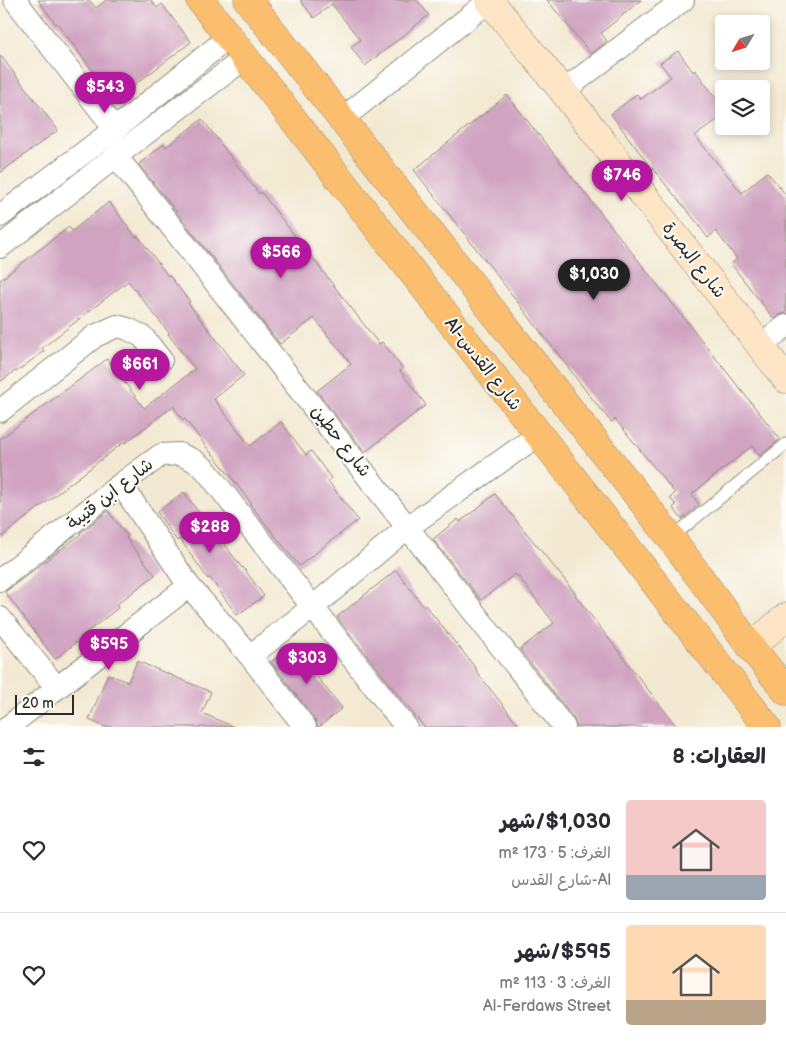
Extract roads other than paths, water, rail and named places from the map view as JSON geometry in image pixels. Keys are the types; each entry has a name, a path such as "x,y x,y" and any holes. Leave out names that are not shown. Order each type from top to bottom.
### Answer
{"main road":[{"name":"Al-شارع القدس","path":"200,0 767,727"},
{"path":"248,0 671,538 751,647 786,691"},
{"name":"شارع البصرة","path":"489,0 563,91 786,379"},
{"path":"378,228 388,231 405,224 409,219 409,205"},
{"path":"407,266 406,260 408,255 419,244 433,241 442,248"},
{"path":"751,647 786,617"}],"street":[{"path":"15,0 116,129"},
{"path":"342,119 489,0"},
{"path":"563,91 683,0"},
{"path":"0,216 116,129 229,37"},
{"path":"0,247 245,58"},
{"name":"شارع حطين","path":"116,156 564,727"},
{"path":"0,411 95,336 116,326 128,329 144,337 161,360"},
{"path":"761,345 786,326"},
{"path":"250,656 313,607 408,526 538,435"},
{"name":"شارع ابن قتيبة","path":"0,580 121,484 161,455 179,454 193,460 205,469 406,727"},
{"path":"121,484 189,586 250,656 297,725"},
{"path":"8,727 189,586"},
{"path":"0,618 57,688"}],"lane":[{"path":"671,538 786,444"}]}
